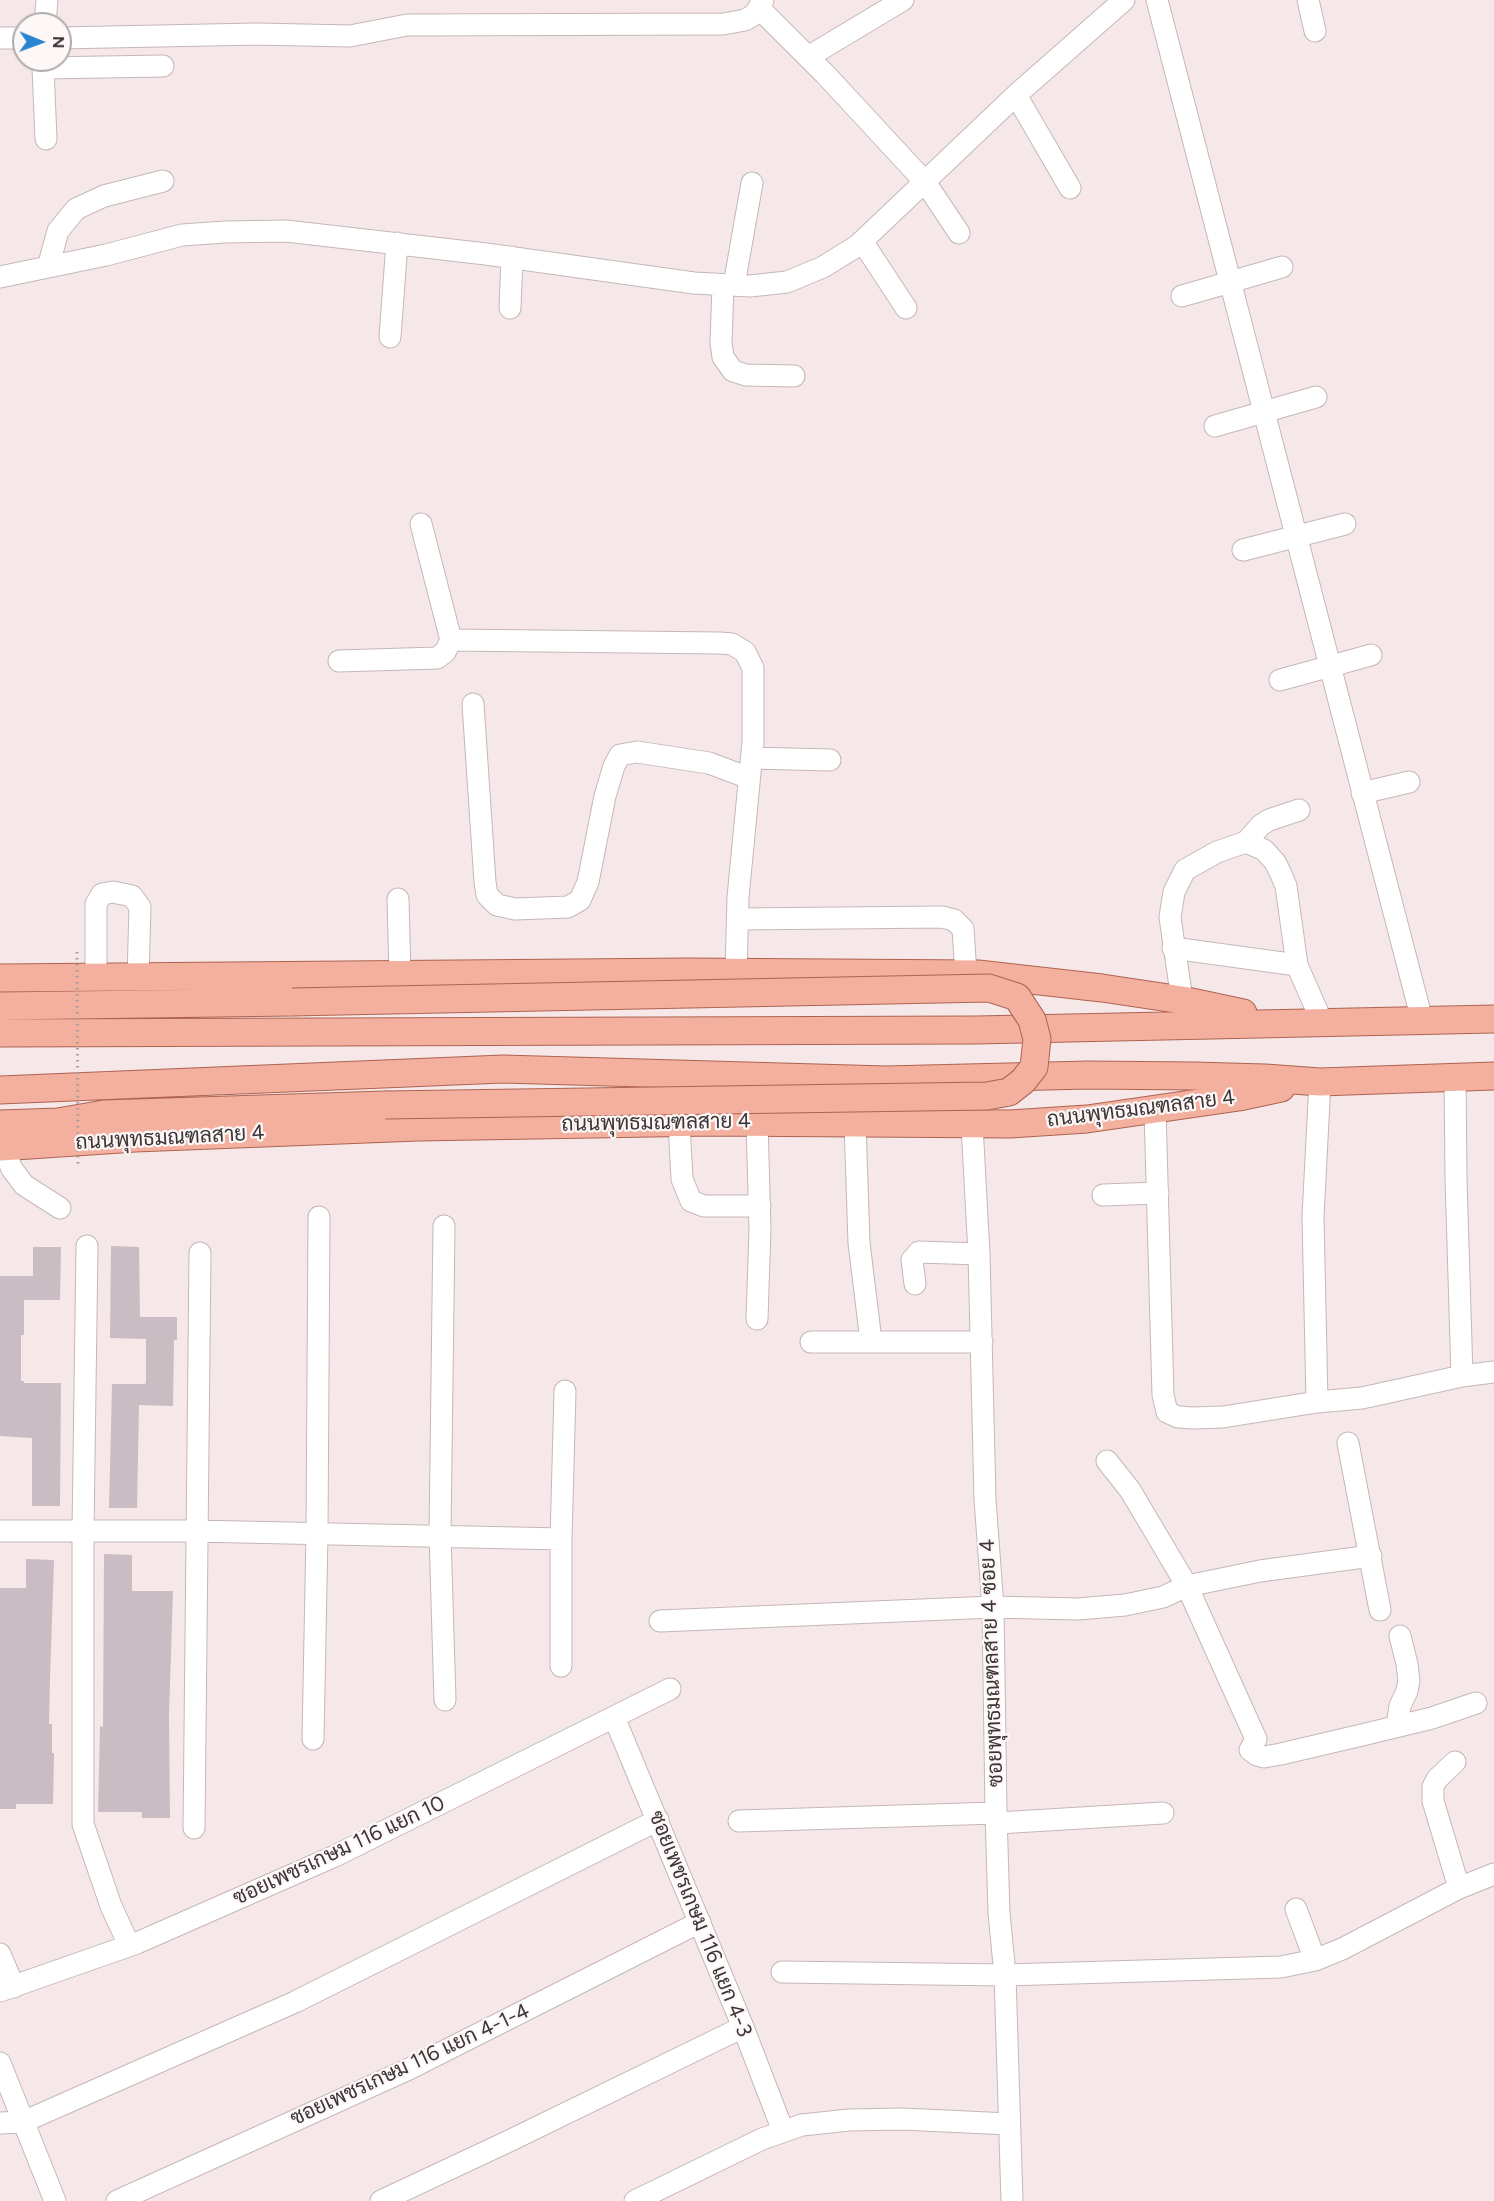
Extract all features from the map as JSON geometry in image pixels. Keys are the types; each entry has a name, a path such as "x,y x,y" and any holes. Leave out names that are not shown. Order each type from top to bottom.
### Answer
{"main road":[{"path":"0,978 736,973 966,974 1091,987 1182,1000 1282,1022"},
{"path":"1,1139 58,1122 104,1114 385,1105 987,1096 1009,1092 1023,1081 1034,1067 1037,1039 1032,1020 1017,997 989,988 292,1002 3,1005"},
{"path":"0,1033 976,1030 1494,1019"},
{"name":"ถนนพุทธมณฑลสาย 4","path":"0,1090 503,1069 886,1080 1195,1076 1314,1082 1494,1076"},
{"name":"ถนนพุทธมณฑลสาย 4","path":"1,1139 135,1138 418,1127 680,1122 972,1125 1087,1119 1239,1097 1314,1082"},
{"path":"0,1102 104,1114"}],"street":[{"path":"808,57 903,0"},
{"path":"0,277 182,235 285,231 512,257 694,283 750,286 787,282 823,267 862,242 1016,95 1124,0"},
{"path":"1157,0 1422,1020"},
{"path":"1308,0 1315,31"},
{"path":"72,38 257,34 350,36 407,25 723,24 745,20 755,14 761,4 925,182 959,232"},
{"path":"72,64 163,66"},
{"path":"44,72 46,139"},
{"path":"1016,95 1070,188"},
{"path":"48,267 58,231 76,209 104,196 163,181"},
{"path":"752,183 729,285 721,343 723,357 733,371 746,375 794,376"},
{"path":"862,242 906,308"},
{"path":"390,337 397,243"},
{"path":"510,308 512,257"},
{"path":"1182,296 1282,267"},
{"path":"1215,426 1316,397"},
{"path":"339,661 437,658 445,651 451,640 421,524"},
{"path":"1243,550 1345,524"},
{"path":"451,640 732,644 745,652 753,668 750,768 736,973"},
{"path":"1280,680 1371,655"},
{"path":"472,704 485,882 488,895 497,905 515,909 568,907 580,900 588,882 605,796 614,766 620,755 637,752 750,768 830,760"},
{"path":"1362,793 1408,782"},
{"path":"1182,1000 1170,917 1174,892 1185,870 1217,852 1246,842 1261,825 1299,810"},
{"path":"1246,842 1264,850 1275,862 1286,886 1297,965 1322,1022"},
{"path":"96,978 96,904 102,894 113,892 132,896 140,907 138,978"},
{"path":"398,899 400,976"},
{"path":"738,919 942,918 954,920 963,929 966,974"},
{"path":"1173,948 1297,965"},
{"path":"1455,1076 1462,1376"},
{"path":"1314,1082 1313,1216 1317,1402"},
{"path":"1155,1110 1163,1395 1167,1412 1178,1417 1223,1417 1317,1402 1362,1398 1462,1376 1494,1372"},
{"path":"680,1122 682,1179 691,1201 704,1206 760,1206"},
{"path":"757,1122 760,1206 757,1319"},
{"path":"855,1123 859,1243 871,1341"},
{"name":"ซอยพุทธมณฑลสาย 4 ซอย 4","path":"972,1125 979,1254 985,1500 993,1607 999,1913 1005,1975 1012,2201"},
{"path":"1,1139 12,1169 24,1185 60,1209"},
{"path":"1103,1195 1158,1193"},
{"path":"313,1739 320,1217"},
{"path":"444,1226 440,1535 445,1700"},
{"path":"87,1246 83,1531 84,1824 111,1906 129,1945"},
{"path":"915,1284 912,1260 919,1252 979,1254"},
{"path":"194,1828 200,1253"},
{"path":"811,1342 982,1342"},
{"path":"561,1666 561,1539 565,1391"},
{"path":"1348,1443 1380,1610"},
{"path":"1107,1461 1130,1490 1186,1586 1256,1739 1250,1750 1263,1756 1281,1754 1432,1718 1476,1703"},
{"path":"0,1531 196,1531 561,1539"},
{"path":"660,1621 993,1607 1078,1609 1125,1605 1163,1597 1186,1586 1260,1571 1371,1556"},
{"path":"1397,1726 1400,1706 1409,1681 1400,1636"},
{"name":"ซอยเพชรเกษม 116 แยก 10","path":"7,1989 129,1945 335,1856 670,1689"},
{"name":"ซอยเพชรเกษม 116 แยก 4-3","path":"614,1717 743,2027 783,2132"},
{"path":"1455,1762 1437,1779 1433,1787 1433,1801 1459,1888"},
{"path":"739,1821 997,1818 1163,1813"},
{"path":"0,2123 23,2122 295,2002 658,1820"},
{"path":"782,1972 1005,1975 1281,1967 1311,1961 1342,1949 1459,1888 1494,1874"},
{"path":"1296,1909 1311,1961"},
{"name":"ซอยเพชรเกษม 116 แยก 4-1-4","path":"117,2201 409,2069 700,1922"},
{"path":"0,1954 7,1989"},
{"path":"381,2201 743,2027"},
{"path":"0,2063 55,2201"},
{"path":"635,2201 762,2139 802,2126 849,2120 902,2119 1008,2124"}],"path":[{"path":"77,952 78,1166"}],"building":[{"path":"111,1246 139,1247 140,1317 177,1317 177,1340 174,1340 173,1406 139,1405 137,1508 109,1508 112,1384 145,1384 146,1382 146,1339 110,1338"},
{"path":"33,1247 61,1247 60,1300 24,1300 24,1335 21,1335 21,1381 24,1383 61,1383 60,1506 32,1506 32,1438 0,1436 0,1276 33,1276"},
{"path":"104,1554 132,1555 132,1591 173,1591 169,1715 170,1818 142,1818 142,1812 98,1812 100,1726 103,1727"},
{"path":"26,1559 54,1560 49,1724 52,1724 52,1753 54,1753 53,1804 16,1804 16,1809 0,1809 0,1588 26,1588"}]}
